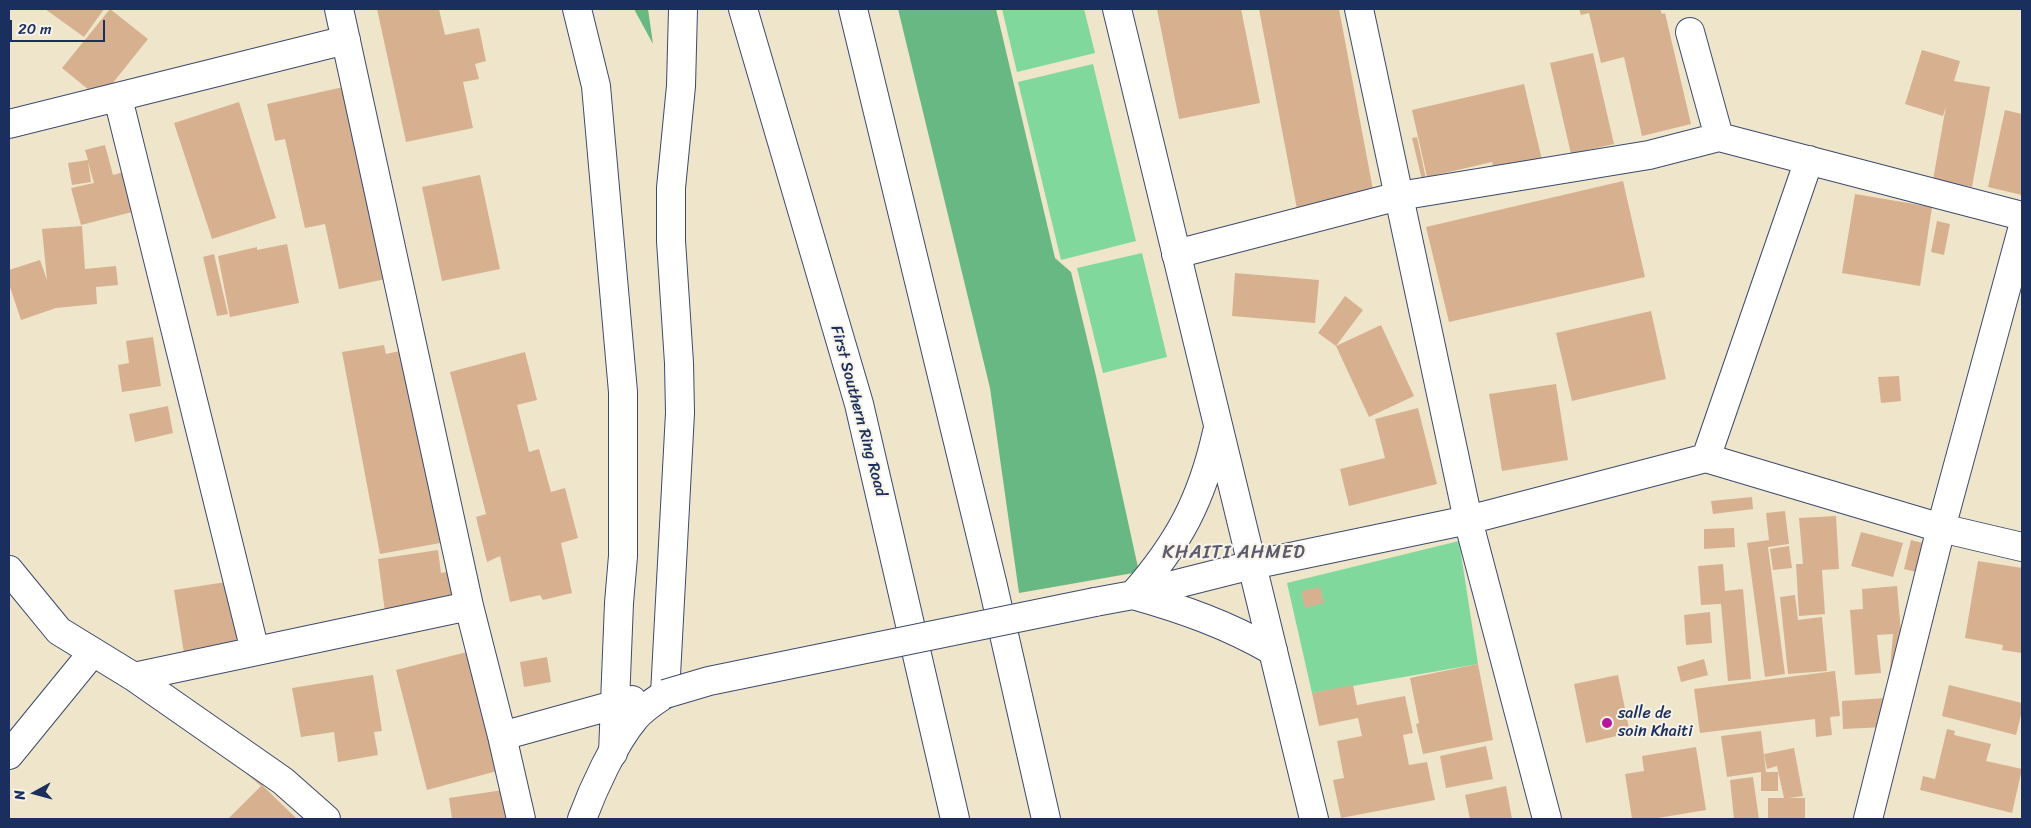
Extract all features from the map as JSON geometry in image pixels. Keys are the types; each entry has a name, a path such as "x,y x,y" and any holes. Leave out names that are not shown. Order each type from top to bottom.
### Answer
{"main road":[{"path":"339,9 469,606 521,819"},
{"path":"577,9 596,86 623,392 623,556 618,603 613,753"},
{"path":"582,819 613,753 635,718 666,694 680,404 671,205 680,86 683,9"},
{"name":"First Southern Ring Road","path":"743,9 860,404 955,819"},
{"path":"853,9 991,576 1046,819"},
{"path":"1117,9 1314,819"},
{"path":"1359,9 1468,520 1547,819"},
{"path":"1690,32 1719,137"},
{"path":"9,124 346,40"},
{"path":"118,98 255,651"},
{"path":"1176,254 1399,196 1649,155 1719,137 2022,216"},
{"path":"1706,458 1808,160"},
{"path":"1868,819 1941,528 2022,230"},
{"path":"1134,595 1157,568 1189,516 1202,488 1218,428"},
{"path":"502,736 615,704 666,694 709,680 1134,595 1252,565 1468,520 1706,458 1941,528 2022,547"},
{"path":"9,570 59,632 134,677 283,781 326,819"},
{"path":"1134,595 1206,617 1244,634 1273,651"},
{"path":"134,677 469,606"},
{"path":"9,755 93,652"}],"green space":[{"path":"634,9 648,9 653,44"},
{"path":"898,9 996,9 1055,258 1071,272 1139,572 1019,593 990,388"},
{"path":"1002,9 1084,9 1095,53 1017,72"},
{"path":"1093,64 1136,241 1061,260 1018,82"},
{"path":"1142,253 1167,357 1103,373 1077,268"},
{"path":"1459,541 1478,664 1312,693 1287,583"}],"building":[{"path":"45,9 104,9 84,37"},
{"path":"110,9 148,39 100,99 62,68"},
{"path":"377,9 439,9 445,35 479,28 486,61 475,64 479,79 463,82 473,128 406,142"},
{"path":"1157,9 1241,9 1260,103 1179,119"},
{"path":"1259,9 1339,9 1374,195 1297,209"},
{"path":"1579,9 1660,9 1662,14 1665,13 1691,124 1642,136 1624,57 1601,63 1589,13 1581,15"},
{"path":"1922,50 1960,61 1954,81 1990,87 1972,187 1933,180 1946,106 1943,116 1905,104"},
{"path":"1593,53 1614,144 1571,154 1550,63"},
{"path":"1524,84 1542,160 1494,171 1492,162 1427,177 1412,110"},
{"path":"348,86 390,278 339,289 325,224 305,228 285,139 275,141 267,104"},
{"path":"239,102 276,218 212,239 174,123"},
{"path":"2005,110 2022,114 2022,195 1988,187"},
{"path":"1417,137 1426,179 1422,180 1412,138"},
{"path":"105,145 113,175 134,169 144,209 81,225 71,188 94,183 88,162 91,182 72,185 68,163 88,160 85,150"},
{"path":"480,175 500,269 442,281 422,187"},
{"path":"1623,181 1645,277 1449,322 1426,227"},
{"path":"1855,194 1932,207 1920,286 1842,273"},
{"path":"1937,221 1950,224 1944,255 1931,252"},
{"path":"82,226 85,269 116,266 118,285 96,287 97,304 56,308 21,320 9,284 9,270 40,260 47,280 42,229"},
{"path":"287,244 299,303 230,317 218,256 257,247 257,250"},
{"path":"214,254 228,314 217,316 203,257"},
{"path":"1235,273 1319,280 1315,323 1232,316"},
{"path":"1345,296 1363,310 1336,346 1318,333"},
{"path":"1651,311 1666,379 1572,401 1556,333"},
{"path":"1381,325 1414,396 1369,417 1336,346"},
{"path":"153,337 161,386 122,392 118,365 129,363 126,341"},
{"path":"384,345 386,354 414,348 451,541 380,554 342,352"},
{"path":"525,352 537,400 517,405 529,452 539,449 551,492 565,488 578,538 561,543 572,593 543,600 540,595 510,602 500,556 487,562 476,517 486,514 450,372"},
{"path":"1899,376 1901,401 1881,403 1878,377"},
{"path":"1556,384 1568,460 1502,471 1489,394"},
{"path":"168,406 173,433 135,442 129,414"},
{"path":"1418,408 1437,484 1349,506 1340,469 1385,458 1375,419"},
{"path":"1752,497 1753,509 1713,514 1711,501"},
{"path":"1785,511 1789,544 1768,547 1785,674 1765,677 1747,543 1769,540 1766,513"},
{"path":"1836,516 1839,569 1822,570 1825,614 1799,616 1796,564 1803,564 1799,518"},
{"path":"1734,528 1735,547 1704,549 1704,529"},
{"path":"1861,532 1903,543 1893,577 1851,566"},
{"path":"1911,540 1936,546 1929,575 1904,569"},
{"path":"1789,546 1792,568 1773,570 1770,549"},
{"path":"438,550 441,573 458,570 462,601 385,612 378,559"},
{"path":"1978,561 2022,568 2022,653 2002,650 2003,645 1965,638"},
{"path":"1723,564 1725,591 1743,589 1751,679 1728,681 1721,604 1701,605 1698,566"},
{"path":"226,582 251,656 186,666 174,590"},
{"path":"1897,586 1901,633 1896,633 1913,635 1908,681 1889,679 1893,634 1877,635 1881,673 1855,675 1850,610 1863,609 1862,589"},
{"path":"1320,587 1324,603 1305,608 1301,591"},
{"path":"1795,595 1798,620 1822,617 1827,671 1788,674 1780,597"},
{"path":"1710,612 1712,643 1686,645 1684,615"},
{"path":"467,652 497,771 427,790 396,670"},
{"path":"547,657 551,682 524,687 520,662"},
{"path":"1704,659 1708,675 1681,682 1677,667"},
{"path":"1478,664 1493,740 1423,754 1416,724 1419,723 1410,678"},
{"path":"1835,671 1840,716 1830,717 1832,735 1816,737 1815,719 1700,733 1694,689"},
{"path":"373,675 382,731 374,732 378,755 338,762 334,732 301,737 292,688"},
{"path":"1618,675 1630,733 1586,743 1574,684"},
{"path":"1353,685 1357,705 1405,696 1413,733 1403,735 1409,765 1427,762 1435,800 1341,818 1333,780 1344,778 1337,741 1362,736 1358,718 1319,726 1312,693"},
{"path":"1949,685 2022,703 2016,735 1942,716"},
{"path":"1885,698 1886,727 1843,729 1842,701"},
{"path":"191,727 275,772 263,786 297,819 228,819 261,786"},
{"path":"1947,729 1955,731 1954,735 1991,744 1986,761 2022,769 2012,813 1920,790 1923,776 1935,779"},
{"path":"1761,731 1766,772 1778,772 1778,791 1761,791 1761,772 1727,777 1721,736"},
{"path":"1486,746 1493,779 1446,788 1440,756"},
{"path":"1696,747 1706,810 1652,819 1632,819 1625,774 1644,771 1642,756"},
{"path":"1794,748 1803,796 1789,798 1805,798 1805,819 1768,819 1768,798 1784,798 1777,766 1767,769 1764,754"},
{"path":"1753,777 1759,819 1734,819 1730,780"},
{"path":"1506,786 1512,819 1470,819 1465,795"},
{"path":"510,789 515,819 452,819 449,798"}],"place":[{"name":"salle de soin Khaiti","path":"1607,723"}],"district":[{"name":"KHAITI AHMED","path":"1234,553"}]}
